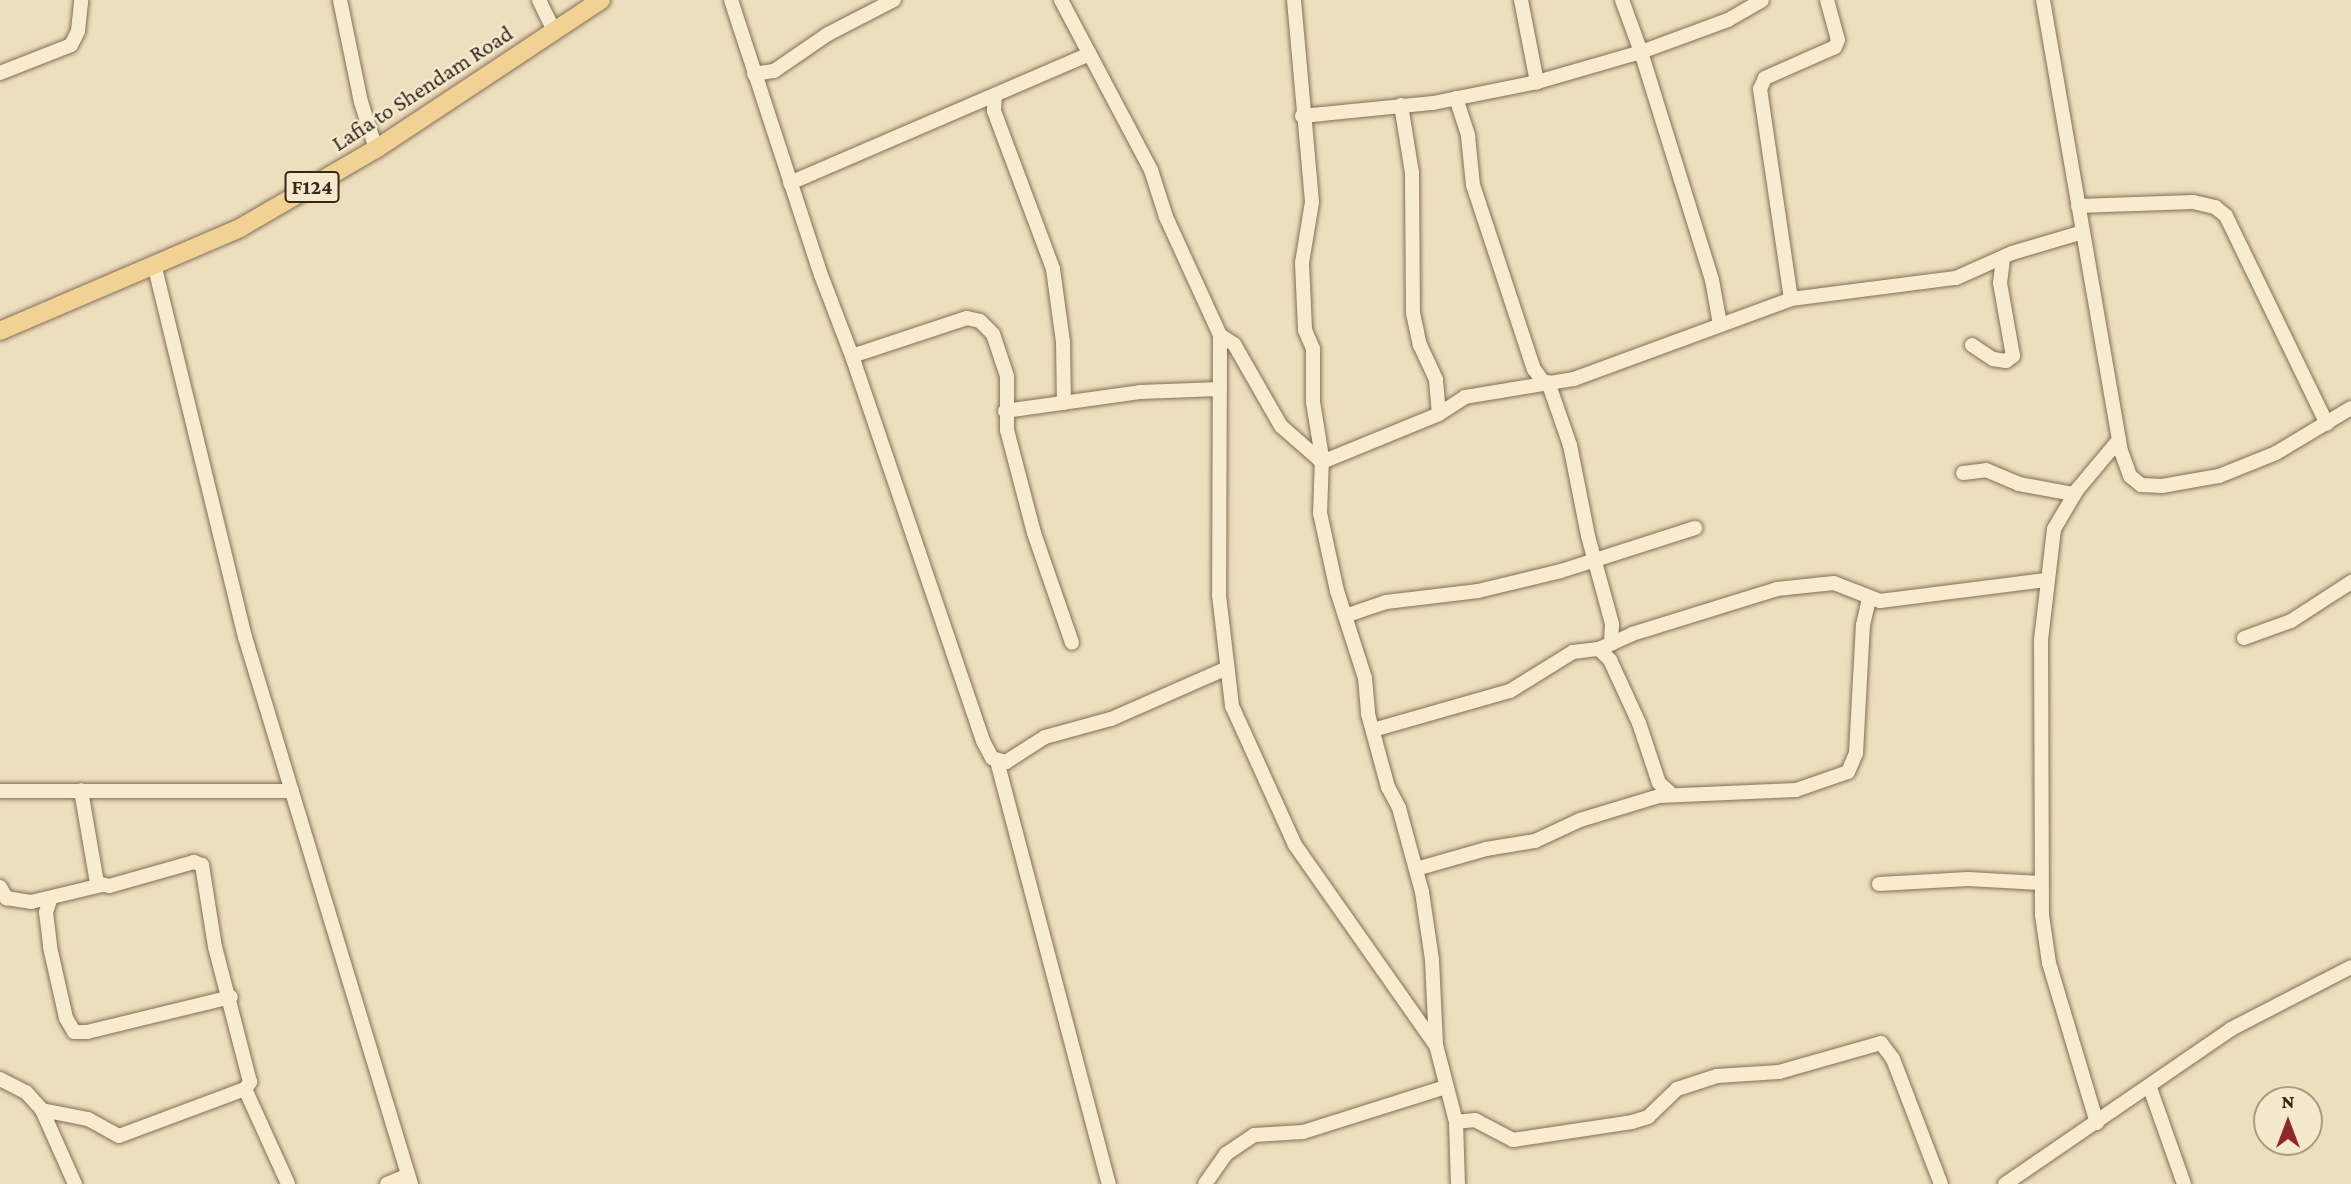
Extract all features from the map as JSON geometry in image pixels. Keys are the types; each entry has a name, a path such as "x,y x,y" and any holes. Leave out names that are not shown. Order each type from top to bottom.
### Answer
{"main road":[{"name":"Lafia to Shendam Road","path":"0,331 155,268 240,228 376,149 601,0"}],"street":[{"path":"0,74 71,45 78,31 81,0"},
{"path":"340,0 361,102 376,149"},
{"path":"540,0 554,31"},
{"path":"731,0 790,183 852,356 982,741 997,761 1109,1184"},
{"path":"754,74 775,71 828,34 894,0"},
{"path":"1061,0 1151,170 1166,217 1220,335 1219,595 1232,706 1295,845 1436,1045"},
{"path":"1294,0 1312,202 1303,263 1305,330 1315,363 1315,424 1322,463 1320,513 1345,616 1365,678 1373,730 1416,869 1431,952 1436,1045 1456,1122 1458,1184"},
{"path":"1521,0 1537,82"},
{"path":"1622,0 1712,280 1720,324"},
{"path":"1303,116 1456,98 1537,82 1640,52 1728,20 1762,0"},
{"path":"1791,299 1760,89 1765,78 1835,47 1838,40 1828,0"},
{"path":"2043,0 2119,440 2134,481 2162,486 2242,468 2327,424 2351,408"},
{"path":"790,183 1088,54"},
{"path":"995,95 994,111 1053,270 1063,342 1064,403"},
{"path":"1456,98 1468,136 1473,186 1534,369 1545,382 1570,445 1594,560 1612,624 1610,660 1639,723 1661,791"},
{"path":"979,102 994,111"},
{"path":"1401,105 1412,173 1413,313 1420,345 1436,380 1439,414"},
{"path":"2078,206 2193,202 2215,207 2226,216 2327,424"},
{"path":"1322,463 1439,414 1465,397 1574,379 1791,299 1938,282 1981,270 2003,258 2083,232"},
{"path":"1972,345 1993,359 2013,356 2000,283 2003,258"},
{"path":"155,268 245,637 409,1180 387,1184"},
{"path":"1981,270 2000,283"},
{"path":"852,356 960,319 975,319 986,326 1001,353 1007,376 1005,411 1034,533 1072,643"},
{"path":"1220,335 1234,344 1290,436 1322,463"},
{"path":"1005,411 1140,392 1220,390"},
{"path":"1290,436 1315,424"},
{"path":"2097,1123 2049,962 2040,883 2041,640 2054,529 2074,494 2119,440"},
{"path":"1963,473 1986,470 2019,484 2074,494"},
{"path":"1345,616 1386,602 1478,591 1594,560 1695,528"},
{"path":"1373,730 1510,691 1573,652 1611,644 1783,588 1834,583 1856,589 1869,599 1948,596 2046,580"},
{"path":"2244,638 2291,621 2351,582"},
{"path":"1416,869 1486,849 1535,841 1580,820 1661,791 1796,790 1848,772 1856,753 1863,625 1869,599"},
{"path":"997,761 1006,762 1045,737 1111,719 1227,668"},
{"path":"80,790 93,873 102,885"},
{"path":"0,791 292,791"},
{"path":"0,887 13,901 45,904 102,885 201,863 215,947 231,997 250,1074 245,1090 288,1184"},
{"path":"1879,884 1968,879 2040,883"},
{"path":"45,904 59,994 68,1028 74,1032 87,1032 231,997"},
{"path":"2005,1184 2150,1088 2231,1029 2351,968"},
{"path":"1456,1122 1475,1120 1513,1140 1632,1122 1648,1117 1677,1089 1717,1076 1779,1072 1881,1043 1893,1059 1941,1184"},
{"path":"0,1079 26,1093 42,1110 53,1128 75,1184"},
{"path":"1205,1184 1226,1154 1254,1135 1303,1132 1446,1087"},
{"path":"2150,1088 2184,1184"},
{"path":"42,1110 88,1119 119,1136 245,1090"},
{"path":"53,1128 59,1113"}]}
